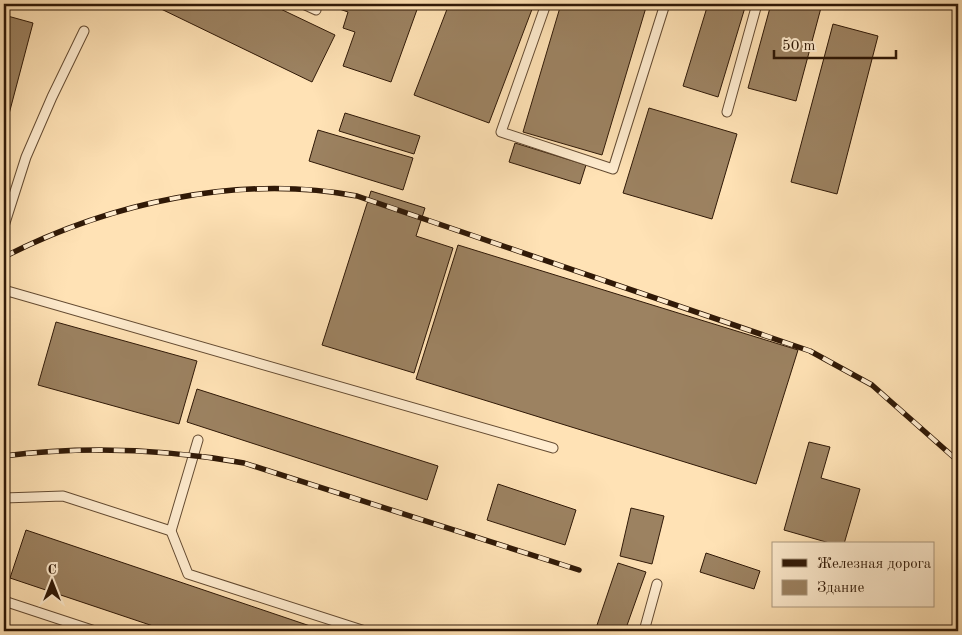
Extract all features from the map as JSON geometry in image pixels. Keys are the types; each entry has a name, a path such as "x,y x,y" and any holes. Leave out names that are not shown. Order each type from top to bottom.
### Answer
{"lane":[{"path":"303,4 316,10"},
{"path":"546,4 501,132 612,169 665,4"},
{"path":"726,112 757,4"},
{"path":"4,226 26,157 84,31"},
{"path":"4,290 553,448"},
{"path":"198,440 171,531 188,574 365,631"},
{"path":"4,498 63,496 171,531"},
{"path":"644,631 657,584"},
{"path":"4,601 96,631"}],"building":[{"path":"159,4 270,4 335,35 312,82 157,7"},
{"path":"325,4 419,4 391,82 343,66 355,32 343,28 348,12"},
{"path":"449,4 534,4 489,123 414,95"},
{"path":"561,4 647,4 602,155 523,132"},
{"path":"708,4 746,4 718,97 683,86"},
{"path":"771,4 822,4 796,101 748,88"},
{"path":"4,15 33,23 4,133"},
{"path":"833,24 878,36 837,194 791,182"},
{"path":"649,108 737,134 712,219 623,193"},
{"path":"345,113 420,136 414,154 339,131"},
{"path":"318,130 413,158 403,190 309,161"},
{"path":"515,143 586,165 580,184 509,162"},
{"path":"371,191 425,208 416,236 453,248 414,373 322,345"},
{"path":"458,245 798,350 756,484 416,379"},
{"path":"56,322 197,361 179,424 38,385"},
{"path":"197,389 438,466 427,500 187,422"},
{"path":"809,442 830,447 821,478 860,489 845,542 826,542 784,530"},
{"path":"498,484 576,510 565,545 487,520"},
{"path":"631,508 664,516 652,564 620,556"},
{"path":"26,530 325,631 168,631 10,578"},
{"path":"706,553 760,571 754,589 700,572"},
{"path":"618,563 646,572 625,631 595,631"}],"railway":[{"path":"4,257 44,238 87,222 131,208 176,198 221,191 267,189 312,190 357,196 810,351 872,385 958,461"},
{"path":"4,456 94,450 154,452 244,463 579,570"}]}
